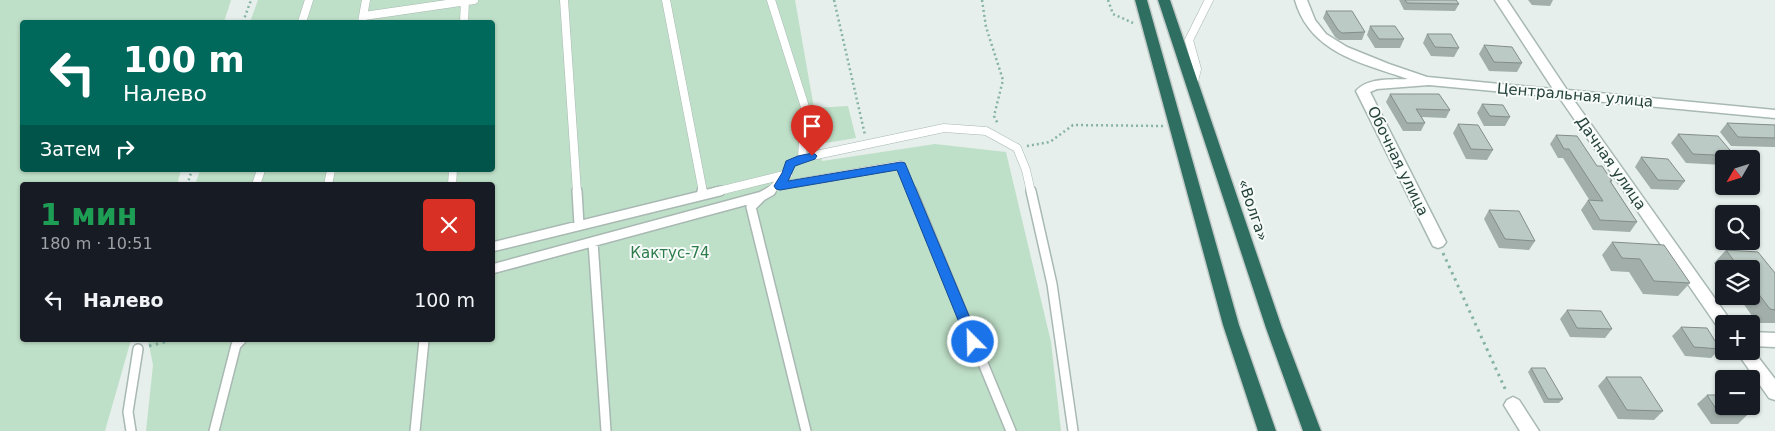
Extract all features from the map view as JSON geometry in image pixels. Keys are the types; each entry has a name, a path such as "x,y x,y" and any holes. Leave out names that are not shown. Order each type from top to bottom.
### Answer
{"highway":[{"path":"1141,0 1231,325 1267,431"},
{"name":"«Волга»","path":"1164,0 1274,328 1312,431"}],"street":[{"path":"1301,0 1314,26 1322,36 1343,49 1399,72 1429,81"},
{"name":"Дачная улица","path":"1501,0 1563,94 1719,315"},
{"name":"Центральная улица","path":"1374,85 1429,81 1775,114"},
{"name":"Обочная улица","path":"1374,85 1363,91 1438,242"},
{"path":"1760,339 1775,340"},
{"path":"1751,360 1775,393"},
{"path":"1513,405 1530,431"}],"lane":[{"path":"303,20 310,0"},
{"path":"366,0 363,19 474,0"},
{"path":"564,0 579,225"},
{"path":"666,0 703,194"},
{"path":"771,0 805,107 802,158"},
{"path":"1192,86 1197,69 1189,40 1209,0"},
{"path":"464,20 465,1"},
{"path":"780,186 788,174 790,164 802,158 868,146 944,128 986,131 1017,148 1026,170 1052,284 1073,431"},
{"path":"495,268 762,196 780,186 901,165 1011,431"},
{"path":"495,246 788,174"},
{"path":"762,196 751,207 806,431"},
{"path":"593,242 606,431"},
{"path":"214,431 236,345 239,342"},
{"path":"415,431 424,342"},
{"path":"131,431 128,412 138,348"}],"path":[{"path":"244,20 251,0"},
{"path":"834,0 868,146"},
{"path":"982,0 986,27 1004,80 994,116 1006,142"},
{"path":"1108,0 1113,14 1149,30"},
{"path":"1017,148 1050,142 1073,125 1176,126"},
{"path":"1438,242 1513,405"},
{"path":"138,348 164,342"}],"green space":[{"path":"0,0 231,0 225,20 20,20 20,172 180,172 178,182 20,182 20,342 130,342 105,431 0,431"},
{"name":"Кактус-74","path":"258,0 795,0 814,108 848,106 856,138 819,144 822,161 935,144 1006,152 1051,342 1061,431 146,431 153,365 148,342 495,342 495,182 196,182 199,172 495,172 495,20 251,20"}],"building":[{"path":"1405,0 1456,0 1459,4 1407,3"},
{"path":"1326,11 1352,11 1365,32 1342,33"},
{"path":"1370,26 1395,26 1404,39 1379,39"},
{"path":"1427,34 1451,34 1459,48 1435,47"},
{"path":"1484,45 1512,47 1522,63 1494,62"},
{"path":"1390,94 1439,94 1450,110 1416,109 1425,123 1407,123"},
{"path":"1482,104 1503,105 1510,117 1490,116"},
{"path":"1727,123 1775,125 1775,138 1738,137"},
{"path":"1458,124 1478,125 1493,150 1471,149"},
{"path":"1678,134 1718,136 1730,150 1715,150 1715,155 1693,154"},
{"path":"1556,135 1577,136 1597,166 1602,166 1637,222 1600,220 1588,200 1603,201 1569,149 1564,149"},
{"path":"1641,157 1668,159 1685,181 1658,180"},
{"path":"1489,210 1519,211 1535,241 1505,239"},
{"path":"1612,242 1664,245 1690,283 1654,281 1640,259 1622,258"},
{"path":"1726,250 1758,252 1775,273 1775,310 1770,309 1760,296 1760,260 1733,260"},
{"path":"1567,310 1601,311 1612,329 1577,328"},
{"path":"1681,327 1707,328 1715,341 1715,349 1694,347"},
{"path":"1531,368 1545,368 1563,399 1548,399"},
{"path":"1606,377 1641,377 1663,411 1627,410"},
{"path":"1707,395 1715,395 1715,407"}],"route":[{"path":"812,156 802,158 790,164 788,174 780,186 901,165 973,342"}]}
